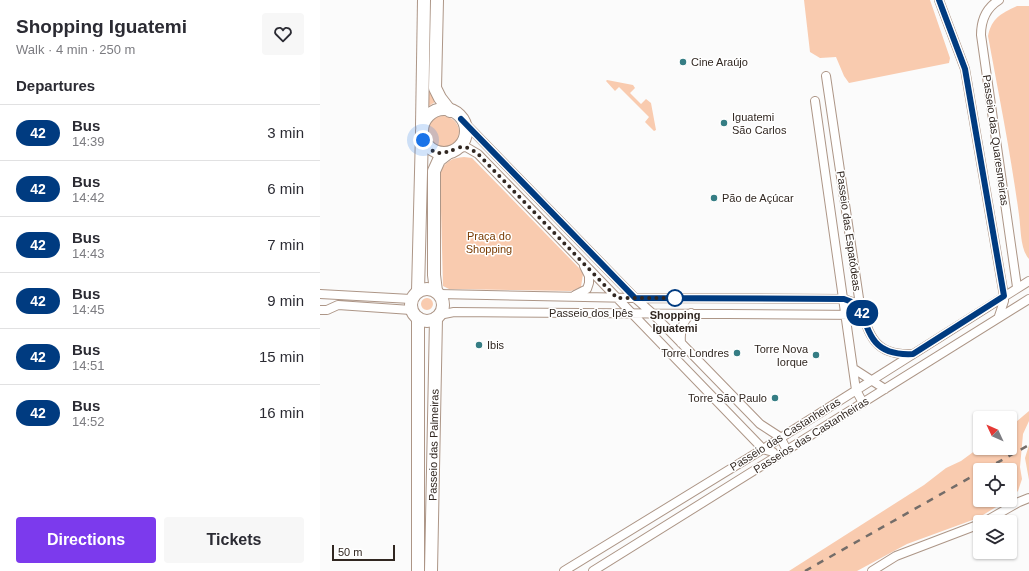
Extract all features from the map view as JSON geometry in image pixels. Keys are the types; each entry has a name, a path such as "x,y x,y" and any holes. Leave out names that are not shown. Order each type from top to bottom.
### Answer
{"street":[{"name":"Passeio das Palmeiras","path":"418,571 415,305 422,130 424,0"},
{"path":"438,0 436,88 440,98 450,110 461,119 614,277 669,330 760,424 780,437 787,450"},
{"name":"Passeio das Quaresmeiras","path":"1000,0 992,6 982,19 981,35 1017,287"},
{"name":"Passeio das Quaresmeiras","path":"941,2 965,69 1004,296"},
{"name":"Passeio das Espatódeas","path":"826,76 860,305 868,333 880,347 897,354 913,354"},
{"name":"Passeio das Espatódeas","path":"815,101 847,314 856,390"},
{"path":"450,110 437,110 431,114 422,130 427,146 433,151 453,150 466,147 478,154 749,433 760,450 763,465"},
{"path":"320,294 415,305 427,321 437,317 443,302 438,292 434,275 434,171 439,160 453,150 464,138 466,132 461,119"},
{"path":"571,297 580,294 587,289 589,283 589,276 581,260"},
{"path":"605,285 611,283 614,277"},
{"path":"999,316 1004,301 1004,296 1029,281"},
{"path":"415,305 427,288 438,292"},
{"name":"Passeio dos Ipês","path":"438,292 617,298 844,299"},
{"path":"338,295 338,305"},
{"name":"Passeio das Castanheiras","path":"564,571 856,390 1004,296"},
{"path":"594,297 594,313"},
{"path":"669,298 672,313"},
{"path":"702,314 706,298"},
{"path":"798,299 798,314"},
{"path":"844,299 860,305"},
{"name":"Passeios das Castanheiras","path":"593,571 863,403 999,316 1029,299"},
{"path":"320,310 326,310 338,305 415,305"},
{"name":"Passeio dos Ipês","path":"437,317 454,312 863,315"},
{"path":"681,343 680,332 682,324 691,313"},
{"name":"Passeio das Palmeiras","path":"431,571 437,317"},
{"path":"662,344 664,334 669,330"},
{"path":"890,368 899,380"},
{"path":"854,369 884,389"},
{"path":"856,390 863,403"},
{"path":"749,433 760,424"},
{"path":"760,450 773,452 776,457"},
{"path":"997,515 1029,498"},
{"path":"872,571 896,556 973,527"}],"green space":[{"path":"428,0 431,0 430,89 435,102 426,108"},
{"path":"804,0 930,0 950,58 949,63 849,83 844,76 836,57 820,58 810,52"},
{"path":"1017,6 1029,6 1029,259 1022,244 1005,126 988,36 994,21"},
{"path":"606,81 633,85 635,88 630,93 641,104 646,99 651,103 656,130 654,131 645,122 649,117 619,87 615,91"},
{"path":"440,116 446,116 456,123 459,132 458,138 452,145 446,148 440,148 430,141 427,135 427,129 434,119"},
{"name":"Praça do Shopping","path":"464,157 472,158 580,269 583,274 581,287 571,291 449,289 443,286 440,173 449,161"},
{"path":"425,298 429,298 433,304 429,310 425,310 421,306 421,302"},
{"path":"1029,411 1029,421 1023,434 1020,467 1022,479 1018,491 1017,492 1017,463 973,463 973,507 996,507 983,515 973,515 973,520 907,544 857,571 789,571 924,485 946,468 961,461 973,452 973,455 1017,455 1017,421"},
{"path":"1029,445 1029,480 1025,458"}],"railway":[{"path":"997,463 1029,445"},
{"path":"805,571 973,476"}],"bus line":[{"name":"42","path":"461,119 635,298 844,299 860,305 868,333 880,347 897,354 913,354 1004,296 965,69 939,0"}],"place":[{"name":"Cine Araújo","path":"683,62"},
{"name":"Iguatemi São Carlos","path":"724,123"},
{"name":"Pão de Açúcar","path":"714,198"},
{"name":"Shopping Iguatemi","path":"675,298"},
{"name":"Ibis","path":"479,345"},
{"name":"Torre Londres","path":"737,353"},
{"name":"Torre Nova Iorque","path":"816,355"},
{"name":"Torre São Paulo","path":"775,398"}],"route":[{"path":"423,140 433,151 448,153 458,148 466,147 478,154 617,298 675,298"}]}
